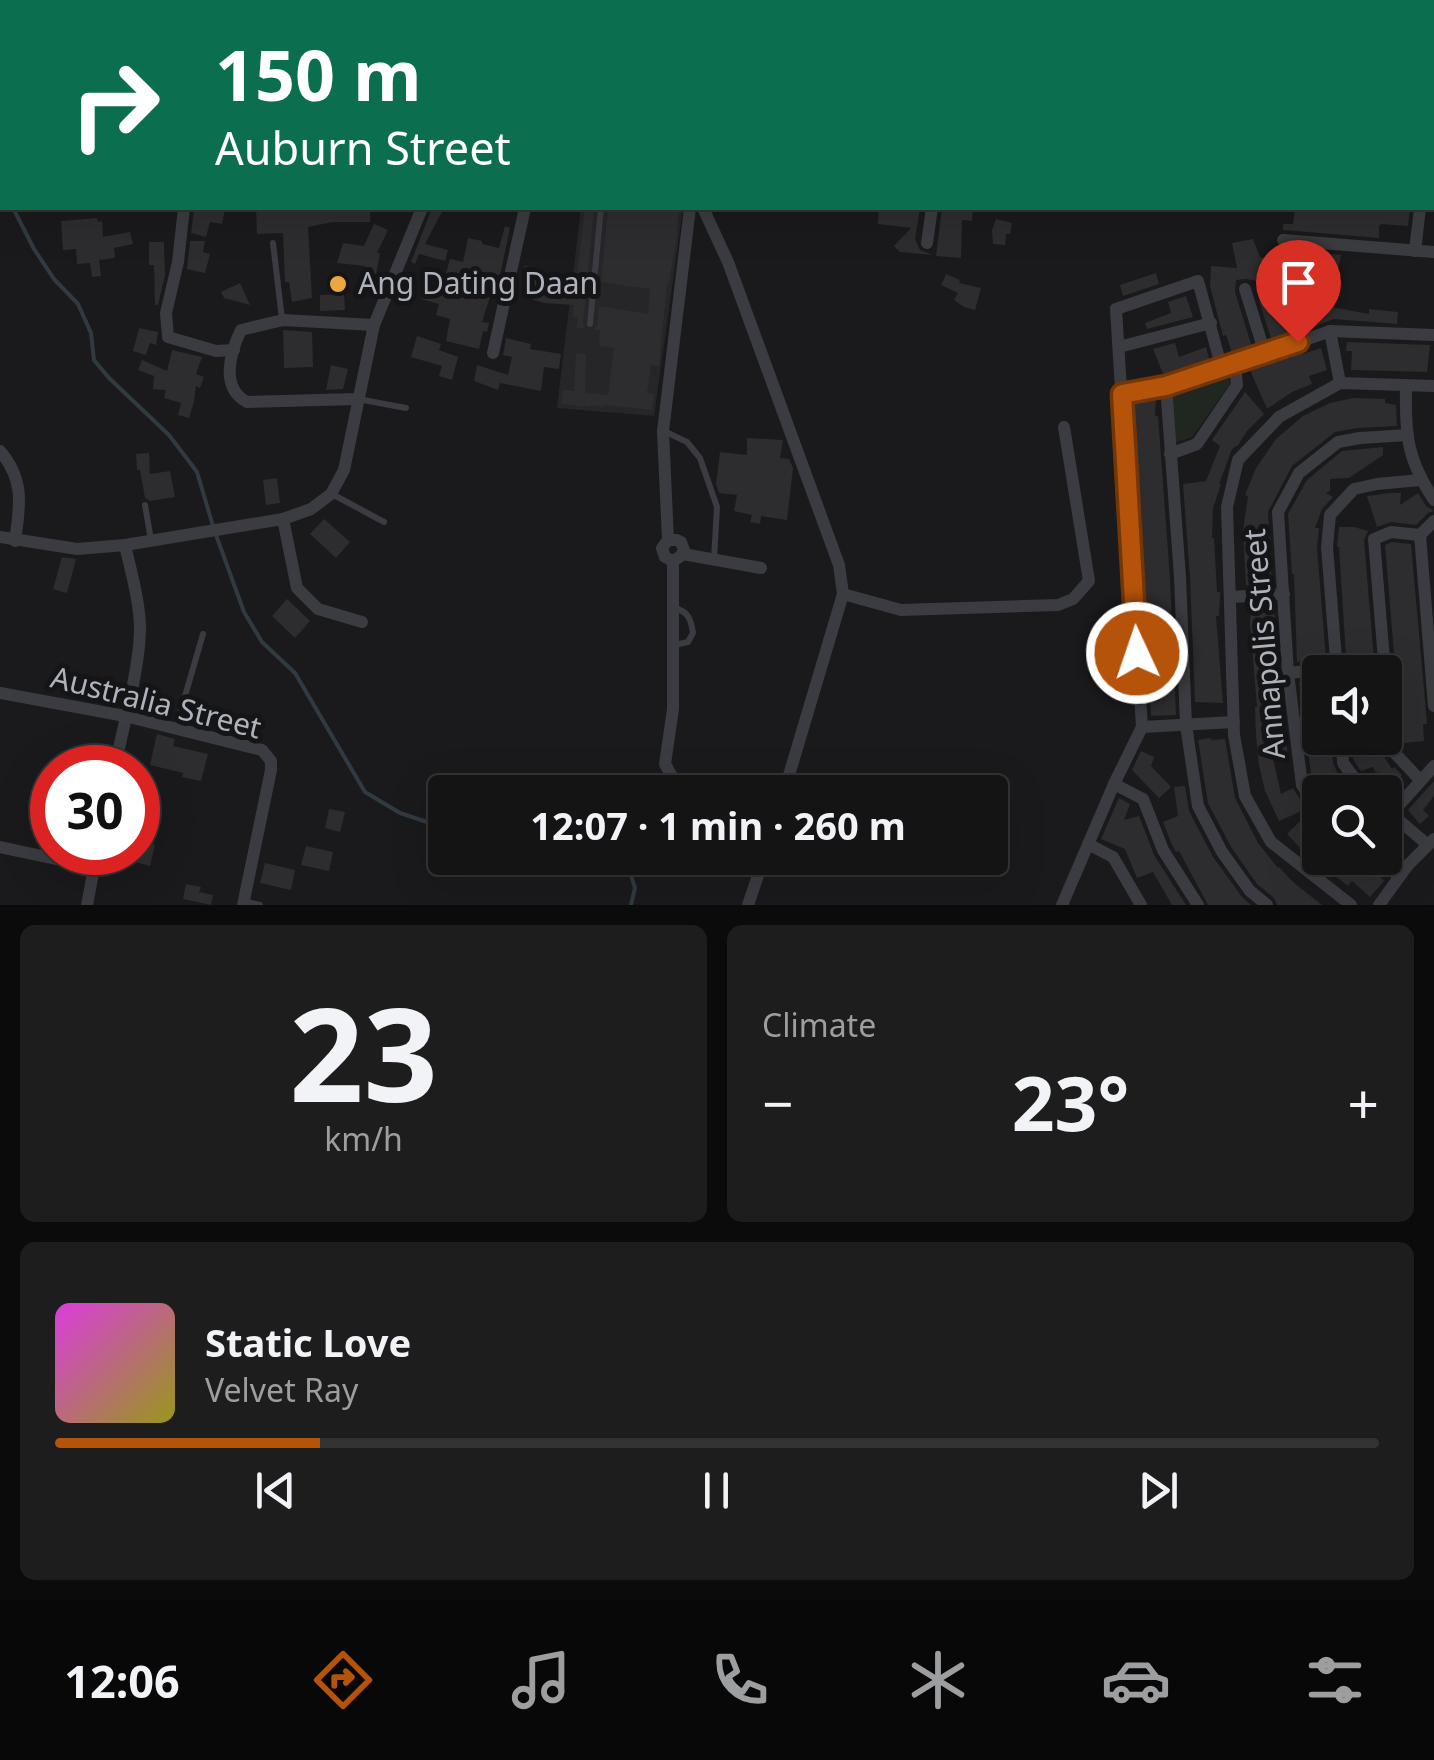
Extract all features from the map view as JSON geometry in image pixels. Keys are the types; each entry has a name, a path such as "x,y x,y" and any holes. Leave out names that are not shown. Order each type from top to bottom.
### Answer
{"street":[{"path":"184,210 178,262 166,313 168,337 216,351 234,350"},
{"path":"0,452 17,479 20,498 7,539 77,549 125,545 283,519 312,510 331,494 344,470 374,326 421,210"},
{"path":"493,353 525,210"},
{"path":"671,775 665,764 673,710 672,646 681,542 668,540 663,431 690,210"},
{"path":"705,210 728,262 839,565 844,594 789,775"},
{"path":"927,243 932,210"},
{"path":"1416,251 1420,210"},
{"path":"1283,240 1434,252"},
{"path":"1062,905 1142,727 1116,310 1198,281 1210,323 1236,384 1197,444 1170,454"},
{"path":"1245,290 1265,354"},
{"path":"357,399 247,402 234,392 229,380 234,350 241,330 283,320 374,326"},
{"path":"1118,347 1210,323"},
{"path":"1330,331 1340,383"},
{"path":"1122,394 1166,386 1330,331 1434,335"},
{"path":"1352,905 1271,842 1245,796 1234,722 1227,507 1238,460 1279,417 1340,383 1434,386"},
{"path":"1166,386 1186,725 1198,806 1222,852 1250,891 1267,905"},
{"path":"1406,387 1405,421 1413,466 1434,500"},
{"path":"844,594 902,610 1058,605 1074,600 1089,580 1064,427"},
{"name":"Annapolis Street","path":"1302,785 1288,673 1278,512 1299,474 1338,442 1408,434"},
{"path":"1335,655 1327,547 1330,515 1354,490 1420,480"},
{"path":"283,519 298,588 318,609 362,622"},
{"path":"1434,521 1420,535 1434,706"},
{"path":"1384,655 1374,538 1391,532 1420,535"},
{"path":"119,745 140,629 125,545"},
{"path":"678,557 761,568"},
{"path":"1230,597 1284,594"},
{"path":"1288,673 1302,672"},
{"name":"Australia Street","path":"0,693 125,716 262,750 271,762 271,770 244,903"},
{"path":"1142,727 1234,722"},
{"path":"1397,755 1420,780"},
{"path":"1402,797 1434,766"},
{"path":"1114,784 1144,799 1163,850 1198,905"},
{"path":"1380,905 1399,876 1431,842 1402,821"},
{"path":"1088,844 1113,856 1141,905"},
{"path":"0,847 30,851"},
{"path":"86,905 93,875"},
{"path":"748,905 758,875"}],"lane":[{"path":"590,324 601,210"},
{"path":"273,243 283,320"},
{"path":"357,399 406,408"},
{"path":"663,431 688,442 700,458 717,507 714,559"},
{"path":"331,494 384,522"},
{"path":"144,504 151,541"},
{"path":"672,646 688,642 693,632 688,615 674,608"},
{"path":"176,728 203,634"},
{"path":"244,903 260,905"}],"shaded area":[{"path":"581,210 683,210 654,416 557,408"},
{"path":"1228,371 1230,384 1192,437 1176,442 1171,393"}],"building":[{"path":"194,210 225,210 222,224 210,222 206,237 191,233"},
{"path":"256,210 370,210 370,222 308,227 312,298 292,302 289,282 285,282 283,233 257,234"},
{"path":"431,210 443,210 425,244 448,250 445,261 419,254 415,264 411,262"},
{"path":"585,210 594,210 585,329 577,328 574,305 524,297 530,278 523,277 524,266 541,268 539,284 575,290"},
{"path":"608,210 679,210 659,366 651,365 647,393 654,394 652,410 561,404 563,390 574,391 576,354 586,354 585,393 608,395 614,348 599,346 600,330 594,330 599,306 648,314 650,289 601,282"},
{"path":"879,210 920,210 915,239 920,250 933,255 900,252 894,246 911,228 878,224"},
{"path":"942,210 973,210 972,221 962,220 961,258 936,256"},
{"path":"1295,210 1410,210 1408,226 1381,224 1379,238 1283,230 1283,224 1293,224"},
{"path":"996,219 1012,223 1005,245 993,244"},
{"path":"61,221 102,221 103,237 130,232 133,244 114,248 115,258 99,260 101,276 92,277 90,263 77,264 76,249 63,250"},
{"path":"374,224 388,230 377,253 376,275 363,272 365,266 337,263 343,243 364,246"},
{"path":"505,226 510,228 498,285 494,284 482,322 489,323 479,349 446,341 450,319 436,315 439,304 421,299 425,287 441,291 450,259 463,262 468,238 499,248"},
{"path":"1253,239 1260,257 1280,265 1285,286 1236,280 1235,292 1252,347 1232,353 1226,335 1223,336 1210,286 1211,266 1237,268 1232,243"},
{"path":"190,241 205,241 203,252 210,254 205,273 187,269"},
{"path":"149,242 164,242 165,275 158,305 154,265 149,265"},
{"path":"1298,251 1341,255 1339,266 1313,261 1306,290 1300,289 1293,270"},
{"path":"1156,273 1159,284 1123,296 1120,285"},
{"path":"946,274 960,280 959,283 981,288 975,310 954,300 958,293 941,285"},
{"path":"240,283 250,305 224,298 221,292"},
{"path":"1287,293 1296,333 1272,341 1259,301"},
{"path":"344,294 345,310 320,311 320,295"},
{"path":"1186,296 1193,317 1147,329 1145,323 1171,313 1168,302"},
{"path":"1319,300 1320,305 1369,314 1369,309 1398,312 1397,324 1334,319 1313,327 1305,305"},
{"path":"139,328 158,332 156,345 150,343 146,355 133,351"},
{"path":"283,330 312,332 313,367 284,368"},
{"path":"417,336 441,344 439,350 458,357 452,380 439,376 442,366 411,357"},
{"path":"506,338 531,344 530,349 561,354 559,369 544,367 541,391 500,383 498,390 474,381 477,365 508,375 512,357 503,355"},
{"path":"1347,342 1430,345 1427,372 1351,370 1352,351 1346,351"},
{"path":"1175,343 1179,357 1206,347 1210,362 1164,376 1153,349"},
{"path":"1321,348 1327,370 1309,376 1312,384 1267,409 1250,370"},
{"path":"172,350 202,357 196,374 204,377 200,388 196,386 189,418 178,415 181,403 164,398 166,390 153,389 154,376 138,370 142,360 167,371"},
{"path":"331,365 348,369 343,389 326,390"},
{"path":"1245,392 1264,414 1232,449 1213,508 1223,703 1195,702 1183,484 1206,481 1220,446 1212,440"},
{"path":"1156,398 1176,715 1151,716 1150,696 1164,694 1163,662 1148,663 1133,402"},
{"path":"1353,398 1385,399 1385,403 1396,405 1397,426 1335,432 1292,466 1268,512 1272,585 1246,585 1245,495 1256,468 1276,439 1303,416 1330,403"},
{"path":"747,438 783,440 780,458 789,459 793,468 787,520 761,516 760,524 750,522 752,515 734,511 737,495 719,493 716,484 720,452 747,455"},
{"path":"1383,447 1383,455 1349,478 1330,479 1330,491 1326,493 1333,497 1322,509 1315,528 1319,528 1317,548 1326,655 1302,655 1302,661 1297,662 1288,514 1307,480 1342,451"},
{"path":"149,453 150,474 170,471 175,497 150,501 145,498 136,454"},
{"path":"277,478 280,503 266,505 263,480"},
{"path":"1401,493 1400,505 1418,493 1434,511 1416,525 1391,522 1377,527 1367,496"},
{"path":"324,519 350,542 336,558 310,534"},
{"path":"1339,527 1368,531 1364,540 1374,655 1346,655 1337,547"},
{"path":"1411,544 1427,724 1423,724 1424,741 1404,743 1402,655 1394,655 1385,545"},
{"path":"62,557 76,559 67,593 53,589"},
{"path":"287,599 310,621 295,638 272,616"},
{"path":"1274,605 1288,756 1273,758 1281,794 1293,788 1302,803 1302,811 1279,821 1265,791 1259,765 1251,606"},
{"path":"157,734 175,739 173,746 208,754 201,781 160,767 160,745 155,745"},
{"path":"1225,739 1235,798 1258,843 1278,868 1322,905 1277,905 1231,847 1208,803 1198,740"},
{"path":"1141,751 1154,757 1151,766 1171,787 1159,798 1132,770"},
{"path":"1309,755 1333,755 1337,775 1311,775"},
{"path":"1353,755 1383,755 1392,769 1402,775 1381,775 1373,767 1361,771"},
{"path":"1434,781 1434,796 1423,810 1429,816 1420,824 1408,810"},
{"path":"1185,786 1189,811 1213,857 1251,905 1208,905 1172,845 1163,822 1178,816 1174,787"},
{"path":"1119,798 1130,804 1124,820 1139,816 1154,855 1186,905 1172,905 1153,872 1137,878 1125,849 1101,839"},
{"path":"329,809 345,812 340,832 325,828"},
{"path":"1302,819 1302,850 1287,834"},
{"path":"306,846 333,852 329,871 301,865"},
{"path":"265,863 295,870 291,890 260,883"},
{"path":"1334,875 1378,875 1384,881 1370,897 1352,881 1348,886"},
{"path":"186,884 213,895 211,905 183,899"}],"waterway":[{"path":"14,210 54,279 78,304 91,333 94,360 169,435 197,472 213,526"},
{"path":"216,535 244,612 262,642 295,673 365,792 400,813 428,822"},
{"path":"631,875 635,888 631,905"}],"place":[{"name":"Ang Dating Daan","path":"338,284"}],"route":[{"path":"1137,653 1122,394 1166,386 1298,342"}]}
